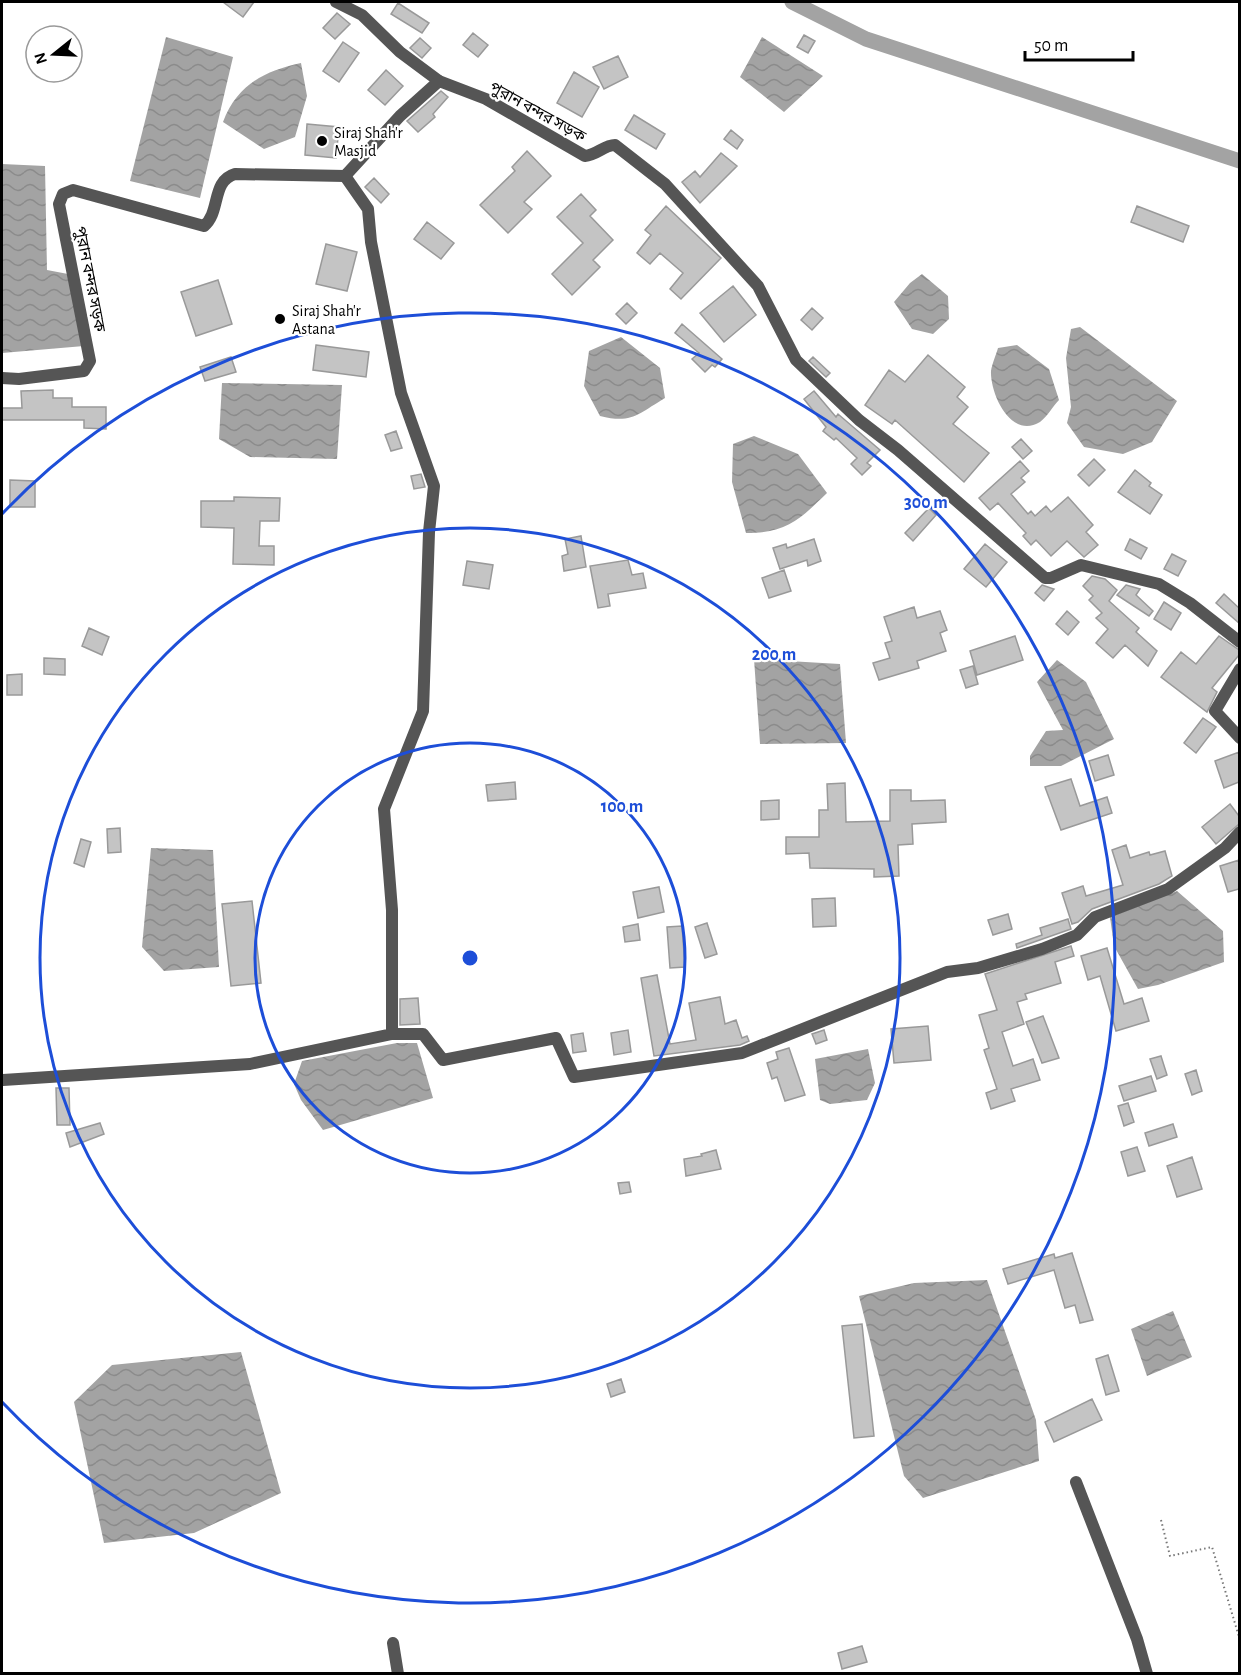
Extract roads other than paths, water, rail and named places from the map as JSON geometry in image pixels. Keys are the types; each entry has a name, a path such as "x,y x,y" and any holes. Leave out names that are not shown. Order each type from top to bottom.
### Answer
{"street":[{"path":"336,2 362,15 400,52 439,81 400,116 345,176 368,209 371,242 400,393 434,486 429,532 423,711 384,809 392,910 392,1034"},
{"name":"পুরান বন্দর সড়ক","path":"439,81 486,99 585,156 597,154 615,145 665,184 758,286 796,360 859,420 907,458 1045,578 1051,578 1081,565 1159,584 1190,603 1239,642"},
{"name":"পুরান বন্দর সড়ক","path":"2,378 72,374 84,371 90,361 59,204 63,194 73,190 204,226 210,221 221,182 227,176 234,174 345,176"},
{"path":"1239,669 1215,711 1239,738"},
{"path":"2,1080 250,1064 392,1034 423,1034 443,1060 556,1038 574,1077 742,1053 947,972 1020,956 1077,935 1095,917 1168,888 1225,848 1239,832"},
{"path":"1076,1482 1137,1639 1147,1674"},
{"path":"393,1643 398,1674"}],"water":[{"path":"166,37 233,57 200,198 130,181"},
{"path":"762,37 823,76 784,112 740,77"},
{"path":"301,63 307,96 295,137 264,149 223,122 236,98 253,82 275,70"},
{"path":"2,164 45,166 47,270 68,274 84,346 2,353"},
{"path":"922,274 948,296 949,319 933,334 912,329 894,302 910,283"},
{"path":"1080,327 1177,401 1152,442 1123,454 1084,447 1067,423 1071,407 1066,358 1071,329"},
{"path":"621,337 660,368 665,398 641,413 620,419 600,416 584,386 589,351"},
{"path":"1017,345 1049,369 1059,400 1043,420 1030,426 1020,425 1004,412 998,402 992,381 991,371 998,348"},
{"path":"222,383 342,385 337,459 250,457 219,439"},
{"path":"754,436 798,454 827,493 800,518 791,523 772,531 746,533 732,482 733,444"},
{"path":"754,659 840,664 846,743 760,744"},
{"path":"1057,660 1086,682 1114,739 1061,766 1030,766 1030,756 1046,731 1063,730 1037,682"},
{"path":"151,848 213,850 219,967 164,971 142,947"},
{"path":"1177,891 1223,931 1224,962 1158,985 1138,989 1114,946 1110,917"},
{"path":"397,1043 417,1043 433,1098 323,1130 301,1100 294,1084 302,1061"},
{"path":"868,1049 875,1083 867,1100 830,1104 820,1100 815,1059"},
{"path":"987,1280 1036,1420 1039,1461 923,1498 904,1476 859,1296 914,1283"},
{"path":"1173,1311 1192,1357 1147,1376 1131,1329"},
{"path":"241,1352 281,1493 194,1533 104,1543 74,1402 112,1365"}],"waterway":[{"path":"792,2 866,39 1240,161"}],"place":[{"name":"Siraj Shah'r Masjid","path":"322,141"},
{"name":"Siraj Shah'r Astana","path":"280,319"}]}
